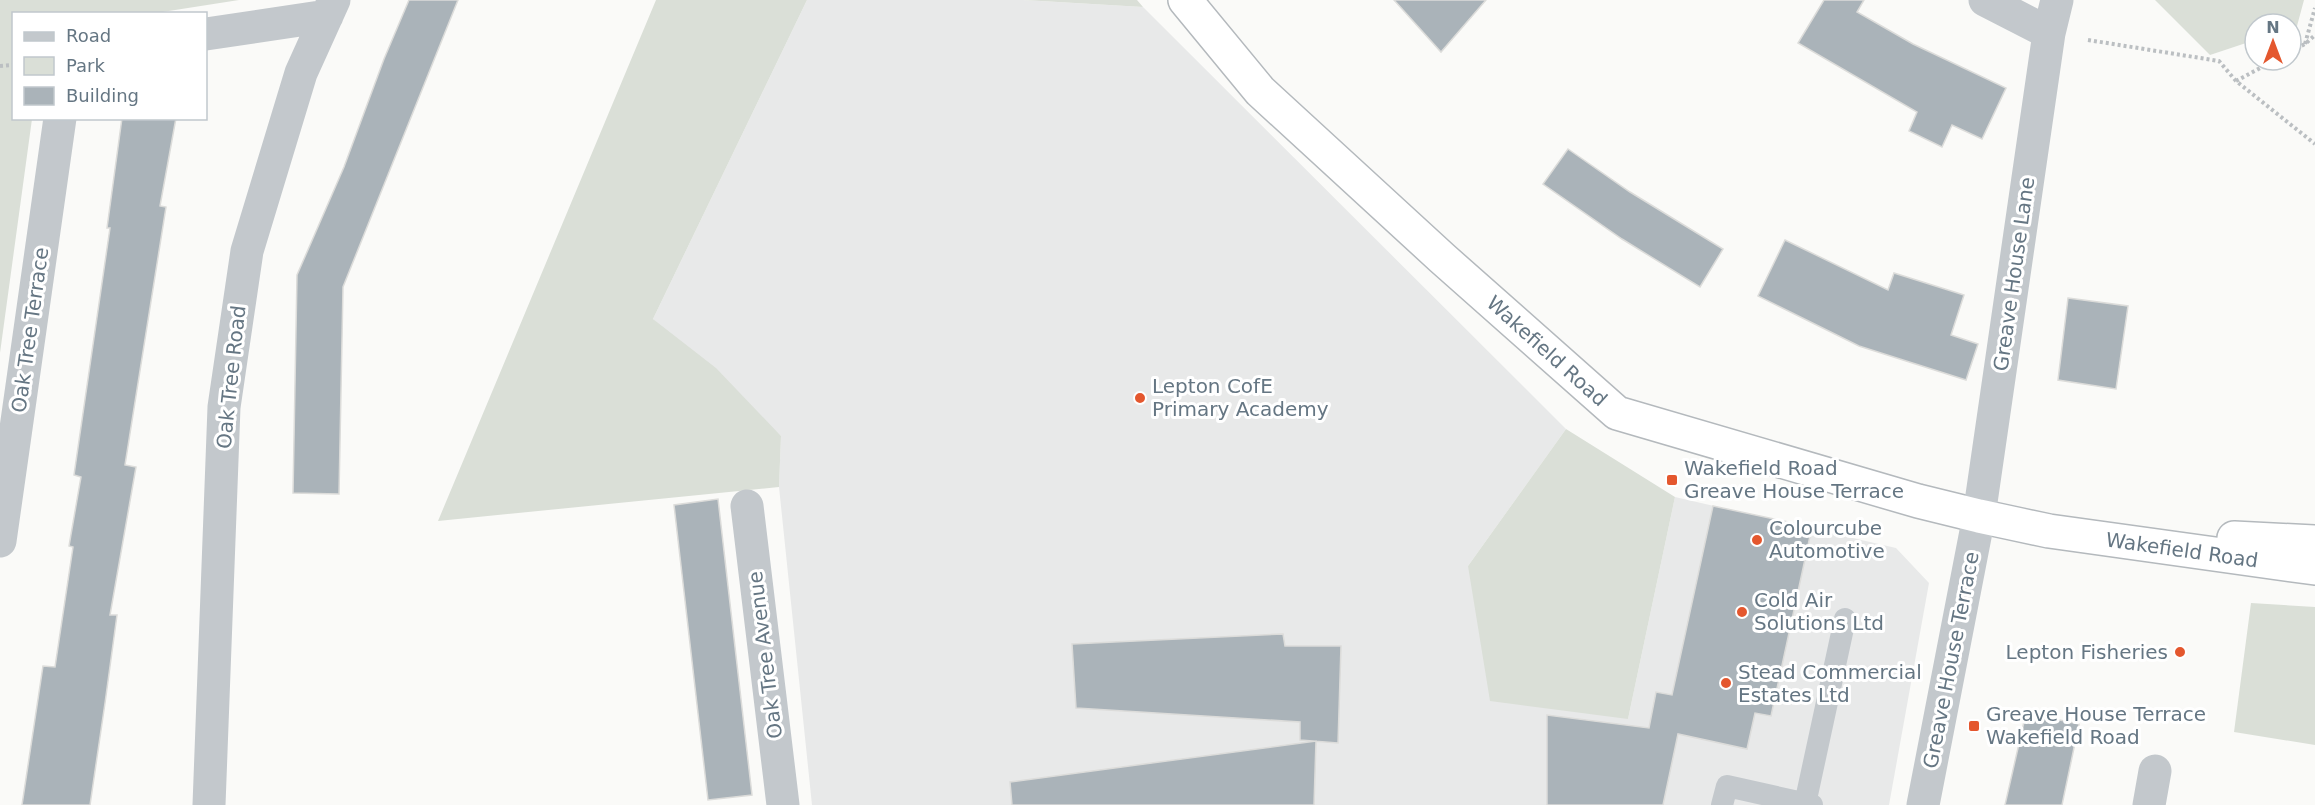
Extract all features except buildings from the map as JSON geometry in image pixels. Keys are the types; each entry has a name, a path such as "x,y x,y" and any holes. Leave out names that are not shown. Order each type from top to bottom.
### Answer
{"highway":[{"name":"Wakefield Road","path":"1185,0 1260,91 1617,413 1918,501 1979,516 2049,531 2315,568"},
{"name":"Wakefield Road","path":"2049,531 2315,542"}],"street":[{"path":"1985,0 2049,33"},
{"name":"Greave House Lane","path":"1979,516 2049,33 2057,0"},
{"path":"207,34 330,8"},
{"name":"Oak Tree Road","path":"209,805 224,407 245,262 301,73 330,8"},
{"name":"Oak Tree Terrace","path":"0,542 60,120"},
{"name":"Oak Tree Avenue","path":"747,506 783,805"},
{"name":"Greave House Terrace","path":"1923,805 1979,516"},
{"path":"2149,805 2155,771"}],"lane":[{"path":"1722,805 1727,786 1808,804 1845,619"}],"path":[{"path":"2305,44 2315,8"},
{"path":"2049,33 2219,61 2236,81 2315,144"},
{"path":"2305,44 2315,35"},
{"path":"2236,81 2253,72"}],"shaded area":[{"name":"Lepton CofE Primary Academy","path":"807,0 1023,0 1143,7 1566,429 1468,566 1628,719 1675,497 1896,548 1929,583 1889,805 812,805 779,487 781,436 653,319"}],"green space":[{"path":"0,0 239,0 162,12 12,12 12,120 32,120 0,353"},
{"path":"656,0 807,0 653,319 716,368 781,436 779,487 438,521"},
{"path":"1024,0 1137,0 1143,7"},
{"path":"2155,0 2304,0 2301,12 2243,12 2243,44 2210,55"},
{"path":"1566,429 1675,497 1628,719 1490,701 1468,566"},
{"path":"2251,603 2315,607 2315,745 2234,732"}],"place":[{"name":"Lepton CofE Primary Academy","path":"1140,398"},
{"name":"Wakefield Road Greave House Terrace","path":"1672,480"},
{"name":"Colourcube Automotive","path":"1757,540"},
{"name":"Cold Air Solutions Ltd","path":"1742,612"},
{"name":"Lepton Fisheries","path":"2180,652"},
{"name":"Stead Commercial Estates Ltd","path":"1726,683"},
{"name":"Greave House Terrace Wakefield Road","path":"1974,726"}]}
